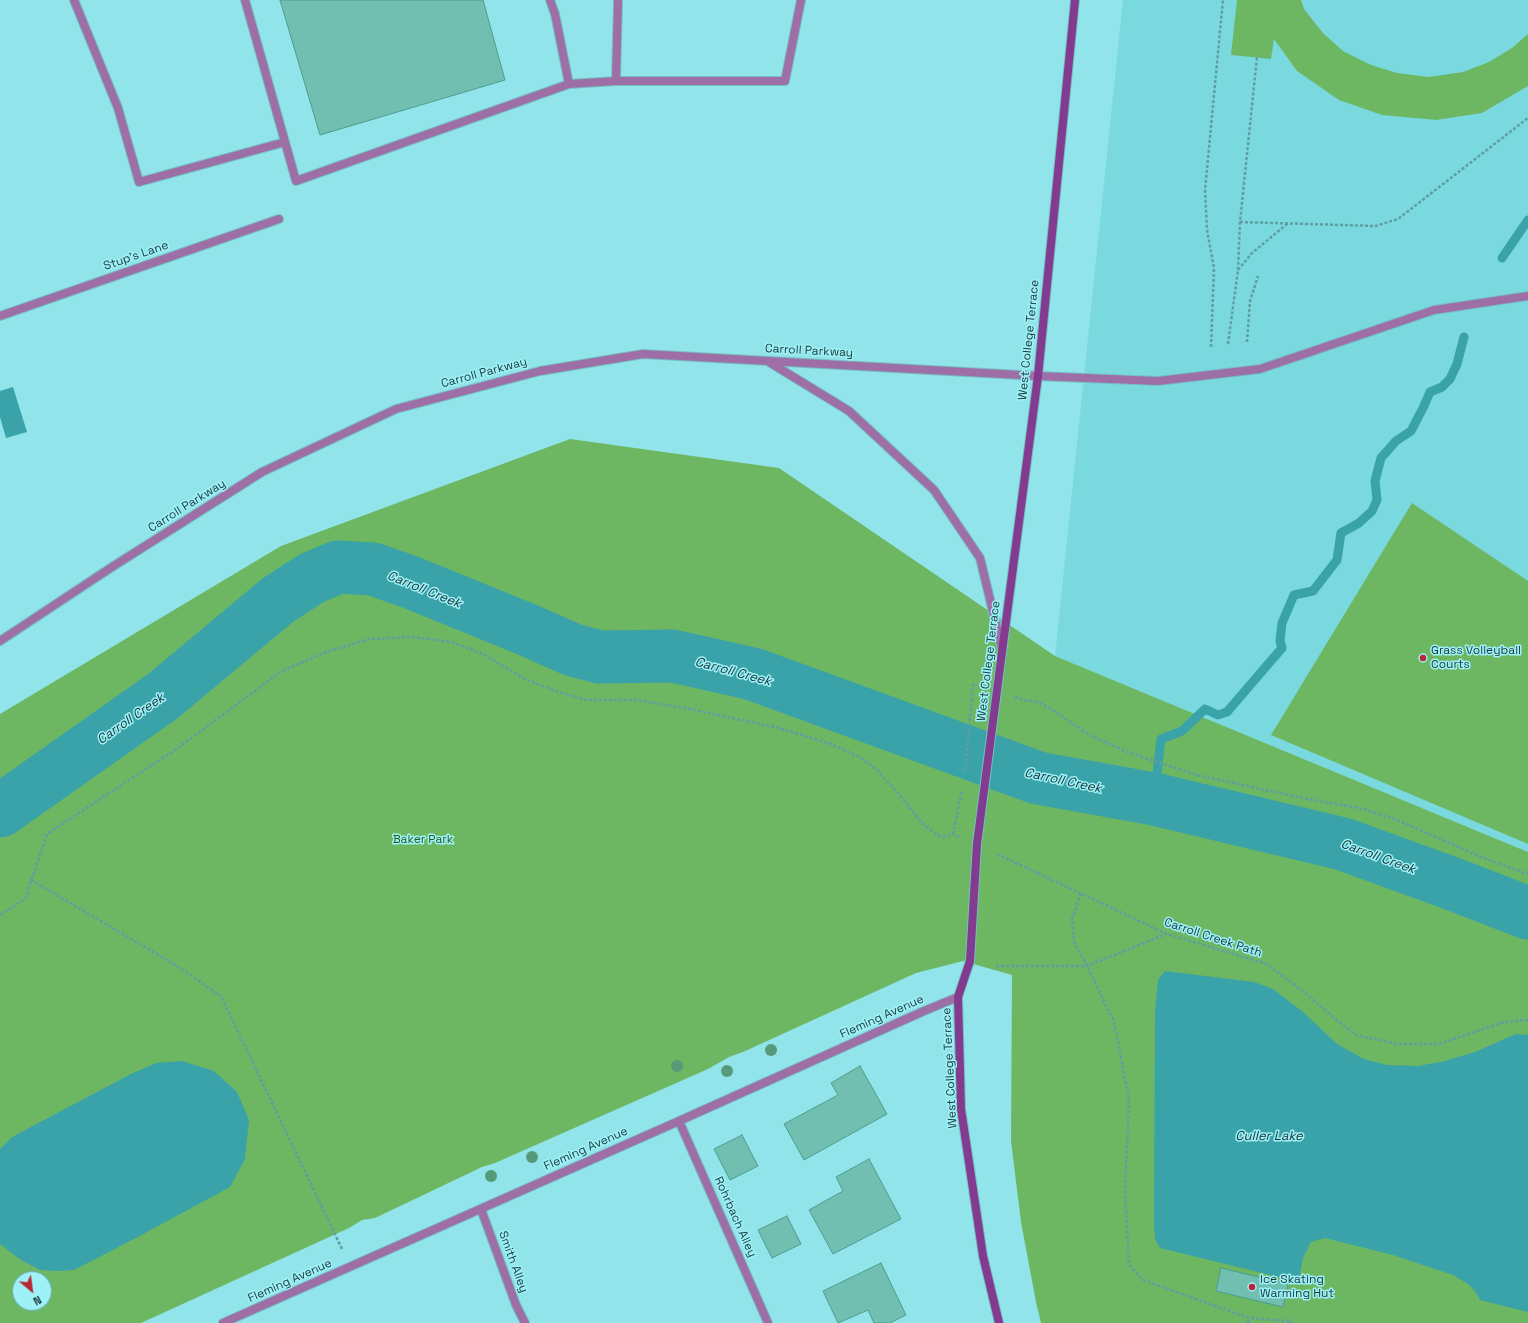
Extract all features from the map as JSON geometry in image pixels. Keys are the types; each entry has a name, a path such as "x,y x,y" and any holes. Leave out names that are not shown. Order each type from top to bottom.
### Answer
{"street":[{"path":"74,0 118,108 139,182 285,142"},
{"path":"245,0 296,181 569,84 616,81 785,81 801,0"},
{"path":"550,0 555,14 569,84"},
{"path":"616,81 618,0"},
{"name":"West College Terrace","path":"999,1323 984,1256 962,1108 958,997 970,961 977,844 985,793 1038,376 1075,0"},
{"name":"Stup's Lane","path":"0,316 279,219"},
{"name":"Carroll Parkway","path":"0,641 112,567 262,472 396,409 540,371 643,354 1038,376 1158,381 1260,369 1434,310 1528,296"},
{"path":"768,361 849,411 934,490 980,558 1003,650"},
{"name":"Fleming Avenue","path":"223,1323 958,997"},
{"name":"Rohrbach Alley","path":"679,1121 768,1323"},
{"name":"Smith Alley","path":"480,1209 516,1305 525,1323"}],"path":[{"path":"1211,347 1214,268 1207,230 1205,190 1224,0"},
{"path":"1228,344 1238,270 1240,222 1257,57"},
{"path":"1240,222 1376,226 1398,219 1528,118"},
{"path":"1238,270 1252,254 1287,224"},
{"path":"1247,342 1250,301 1258,276"},
{"name":"Carroll Creek Path","path":"0,915 25,899 47,834 175,750 282,671 326,652 370,639 413,637 451,642 484,654 525,679 558,692 587,700 636,700 690,709 779,728 831,744 861,758 877,770 924,825 936,834 943,837 953,834 977,844 1167,934 1267,964 1356,1035 1398,1044 1439,1044 1504,1022 1528,1020"},
{"path":"964,778 973,685 1024,700 1037,702 1048,707 1091,736 1130,753 1197,775 1307,799 1360,808 1394,819 1481,858 1528,874"},
{"path":"953,834 963,786"},
{"path":"31,880 174,964 221,996 351,1267"},
{"path":"1081,893 1072,919 1074,942 1114,1022 1129,1098 1125,1190 1129,1265 1144,1280 1249,1318 1289,1321 1293,1323"},
{"path":"996,966 1087,966 1167,934"},
{"path":"1248,1323 1249,1318"}],"shaded area":[{"path":"1123,0 1528,0 1528,852 1055,656"}],"green space":[{"path":"1237,0 1301,0 1304,9 1323,33 1343,51 1371,65 1397,73 1429,77 1463,72 1489,62 1512,48 1528,34 1528,86 1482,113 1436,120 1382,115 1339,100 1297,71 1274,39 1271,59 1231,55"},
{"name":"Baker Park","path":"570,439 779,468 1055,656 1528,852 1528,1323 1041,1323 1021,1222 1011,1141 1012,975 963,961 916,973 729,1057 708,1069 495,1163 482,1167 375,1218 362,1220 349,1228 141,1323 0,1323 0,714 281,546"},
{"name":"Grass Volleyball Courts","path":"1412,503 1528,581 1528,844 1271,735"}],"water":[{"path":"13,387 27,432 6,438 0,417 0,391"},
{"name":"Culler Lake","path":"1165,971 1254,982 1273,989 1303,1012 1337,1044 1364,1059 1387,1065 1418,1066 1445,1061 1475,1052 1516,1034 1528,1035 1528,1312 1480,1300 1475,1291 1468,1284 1453,1275 1393,1255 1325,1238 1311,1242 1303,1258 1300,1274 1303,1283 1160,1248 1155,1239 1154,1225 1155,1012 1158,980"},
{"path":"182,1061 214,1071 237,1092 249,1120 245,1159 230,1187 74,1270 40,1270 21,1260 0,1244 0,1149 12,1137 131,1074 156,1063"}],"building":[{"path":"280,0 483,0 505,80 320,135"},
{"path":"860,1066 887,1114 804,1160 784,1124 838,1095 831,1083"},
{"path":"742,1135 758,1166 730,1180 714,1149"},
{"path":"869,1159 901,1219 833,1254 809,1210 843,1191 836,1177"},
{"path":"787,1216 801,1244 772,1258 758,1230"},
{"path":"881,1263 906,1315 890,1323 874,1323 868,1310 838,1323 823,1291"},
{"name":"Ice Skating Warming Hut","path":"1221,1268 1288,1284 1283,1307 1216,1291"}],"waterway":[{"path":"1502,258 1528,220"},
{"path":"1154,799 1161,739 1182,731 1205,709 1218,715 1227,712 1282,648 1280,641 1282,623 1294,595 1313,591 1337,560 1341,533 1359,523 1372,511 1377,500 1375,481 1381,458 1396,441 1411,431 1430,392 1442,387 1450,379 1457,364 1464,337"},
{"name":"Carroll Creek","path":"0,811 163,696 278,600 312,578 338,567 373,569 410,582 573,650 600,657 673,656 753,674 1038,778 1154,799 1343,844 1528,913"}],"place":[{"name":"Grass Volleyball Courts","path":"1423,658"},
{"name":"Ice Skating Warming Hut","path":"1252,1287"}]}
